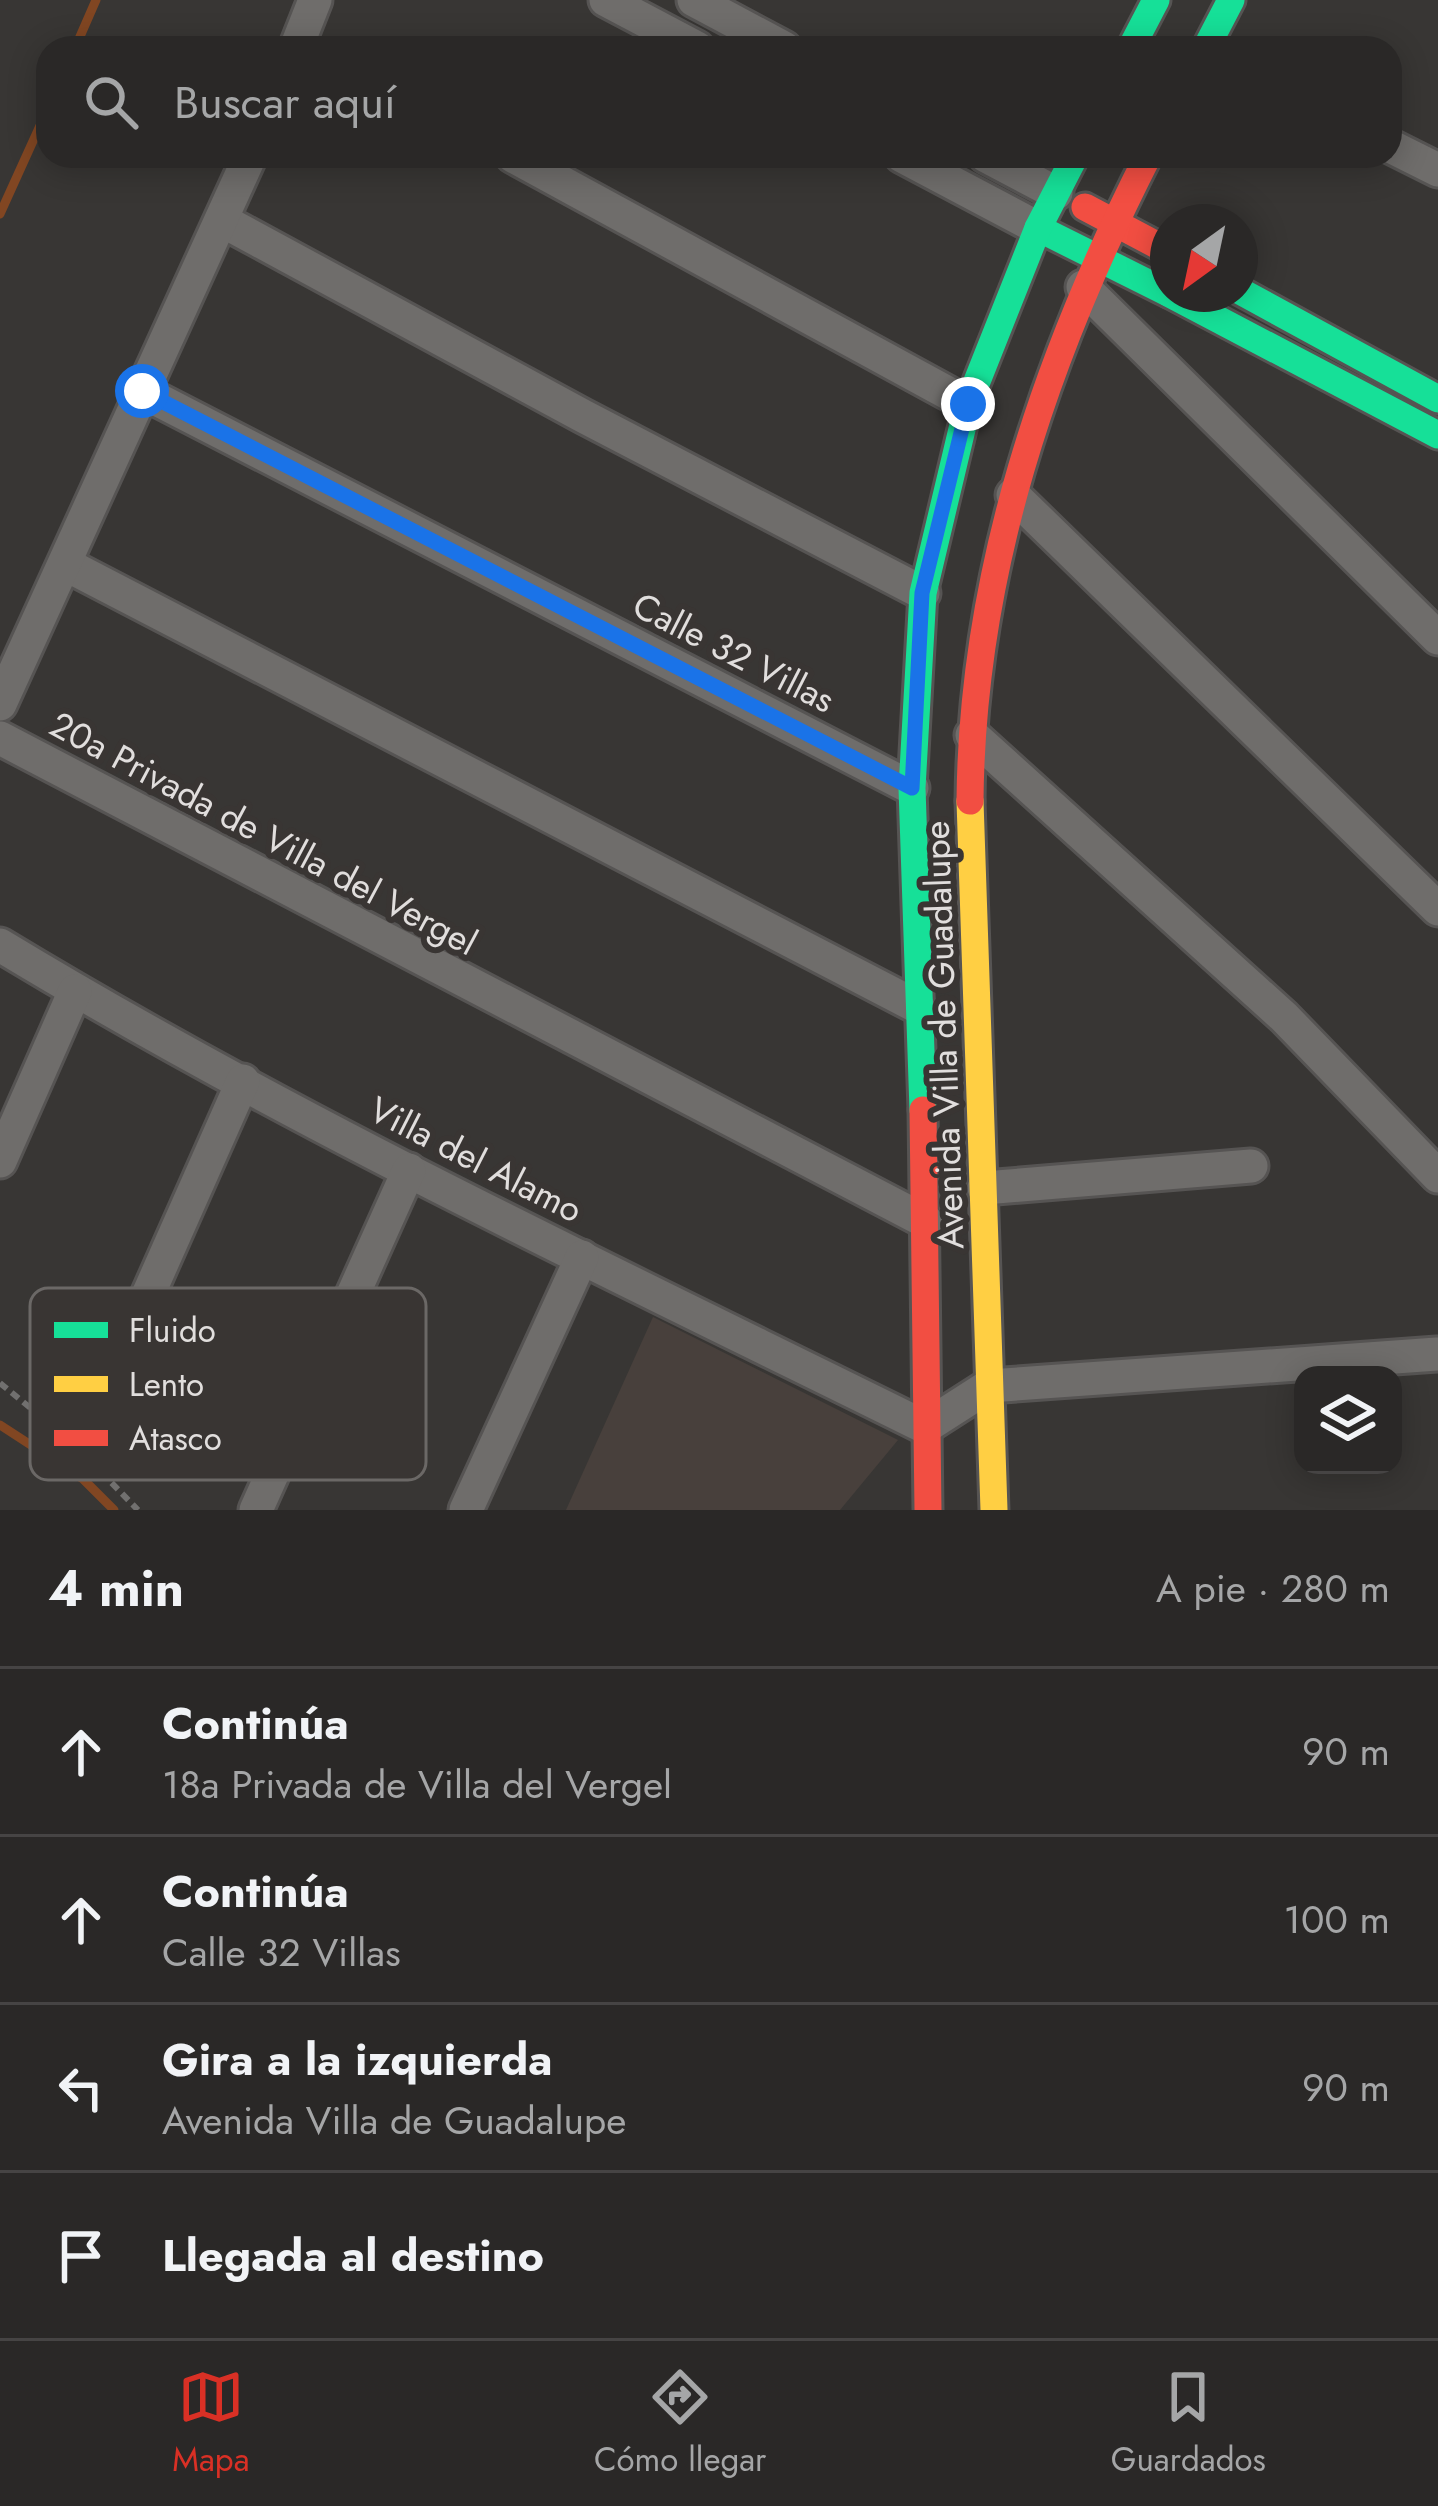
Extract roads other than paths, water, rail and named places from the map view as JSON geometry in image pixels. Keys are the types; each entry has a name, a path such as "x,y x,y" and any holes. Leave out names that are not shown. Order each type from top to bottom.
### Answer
{"street":[{"path":"303,36 315,0"},
{"path":"606,0 674,36"},
{"path":"694,0 762,36"},
{"path":"1212,36 1231,0"},
{"path":"1135,36 1145,4"},
{"path":"1402,152 1438,170"},
{"path":"0,704 245,168"},
{"path":"536,168 968,404"},
{"path":"925,168 1150,284"},
{"path":"1009,168 1150,241"},
{"name":"Avenida Villa de Guadalupe","path":"994,1510 984,1188 942,867 912,788 922,593 968,404 1038,228 1069,168"},
{"name":"Avenida Villa de Guadalupe","path":"928,1510 927,1222 919,1007 1012,496 1083,287 1142,168"},
{"path":"223,221 922,593"},
{"path":"1083,287 1438,638"},
{"path":"1258,301 1438,399"},
{"path":"1203,312 1438,435"},
{"name":"Calle 32 Villas","path":"142,391 912,788"},
{"path":"1012,496 1438,909"},
{"path":"67,565 919,1007"},
{"path":"972,735 1284,1017 1438,1176"},
{"name":"20a Privada de Villa del Vergel","path":"0,738 927,1222"},
{"name":"Villa del Alamo","path":"0,945 76,991 409,1170 925,1426"},
{"path":"0,1161 76,991"},
{"path":"151,1288 243,1081"},
{"path":"984,1188 1251,1166"},
{"path":"356,1288 409,1170"},
{"path":"466,1510 582,1257"},
{"path":"925,1426 989,1386 1437,1354"},
{"path":"256,1510 270,1480"}],"waterway":[{"path":"80,36 96,0"},
{"path":"0,214 36,134"},
{"path":"0,1425 30,1445"},
{"path":"84,1480 114,1510"}]}
